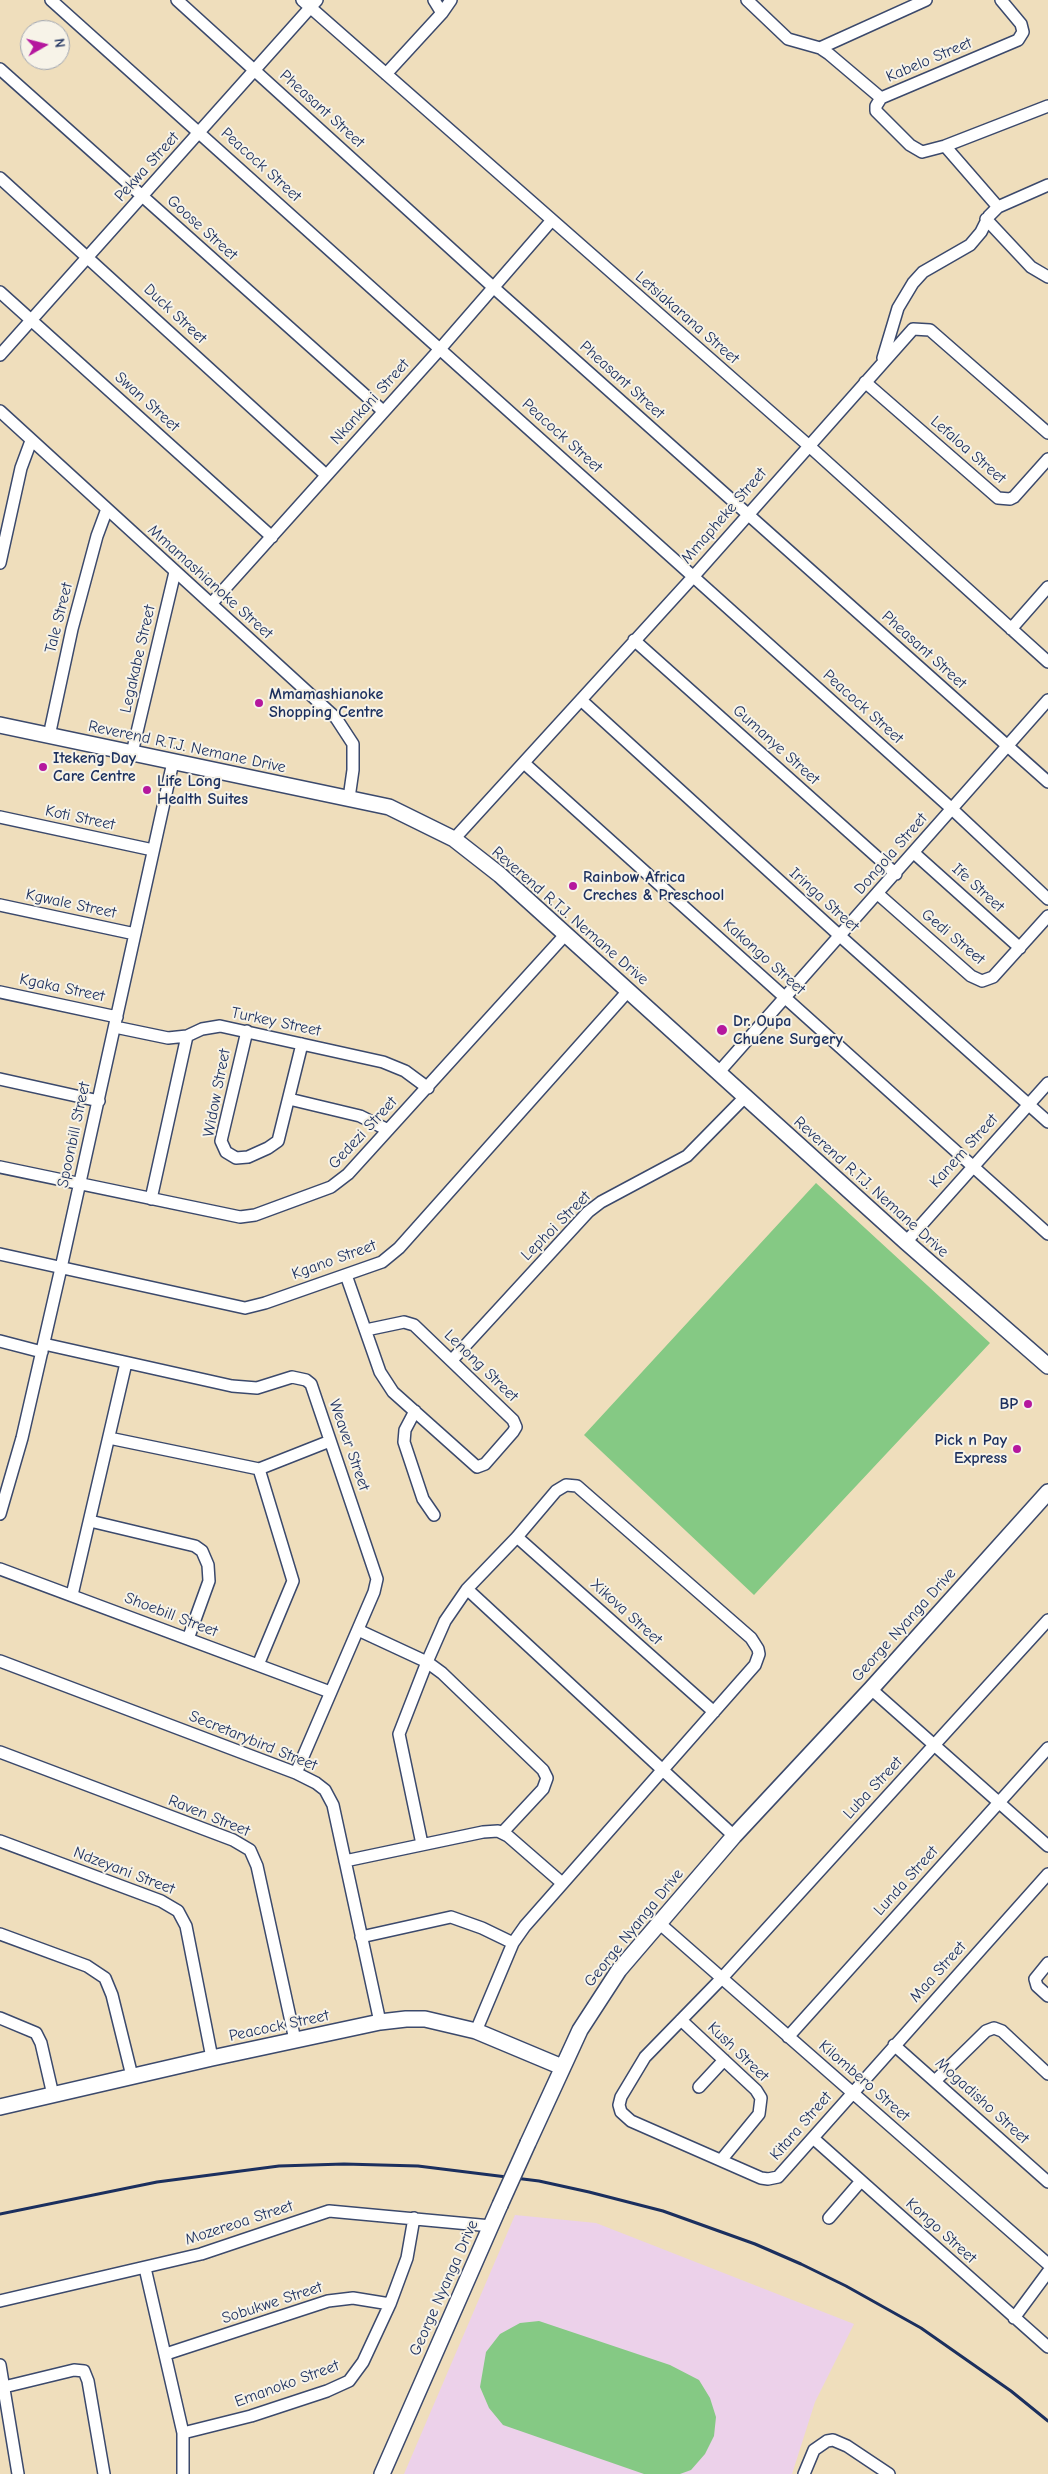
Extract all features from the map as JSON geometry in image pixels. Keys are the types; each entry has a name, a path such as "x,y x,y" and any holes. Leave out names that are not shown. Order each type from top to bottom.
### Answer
{"street":[{"name":"Peacock Street","path":"51,0 952,809 1048,899"},
{"name":"Pheasant Street","path":"177,0 493,287 1048,782"},
{"path":"434,0 442,13"},
{"path":"386,74 442,13 451,0"},
{"path":"747,0 788,39 820,48 926,0"},
{"name":"Kabelo Street","path":"820,48 881,98 1018,40 1023,32 1021,24 1001,0"},
{"name":"Pekwa Street","path":"0,355 254,70 310,2"},
{"name":"Letsiakarana Street","path":"310,2 386,74 808,445 1048,662"},
{"name":"Goose Street","path":"0,69 383,411"},
{"path":"881,98 876,106 876,111 914,148 926,152 1048,106"},
{"path":"945,146 998,207 1048,185"},
{"name":"Duck Street","path":"0,178 326,475"},
{"name":"Mmapheke Street","path":"454,839 692,577 882,362 892,322 913,283 934,265 970,244 980,232 986,219 998,207"},
{"path":"986,219 1031,267 1048,277"},
{"name":"Nkankani Street","path":"210,604 440,349 552,220"},
{"name":"Swan Street","path":"0,292 272,537"},
{"path":"882,362 913,328 930,330 1048,433"},
{"name":"Lefaloa Street","path":"865,382 998,498 1010,500 1014,497 1048,459"},
{"name":"Mmamashianoke Street","path":"0,412 336,718 348,734 354,754 349,798"},
{"path":"0,563 21,468 31,441"},
{"name":"Tale Street","path":"49,736 72,629 96,536 106,509"},
{"name":"Legakabe Street","path":"132,753 175,572"},
{"path":"1012,629 1048,587"},
{"name":"Gumanye Street","path":"634,640 896,874"},
{"name":"Iringa Street","path":"581,700 1048,1122"},
{"name":"Dongola Street","path":"718,1073 1048,700"},
{"name":"Reverend R.T.J. Nemane Drive","path":"0,725 389,807 454,839 500,875 629,990 718,1073 1011,1335 1048,1373"},
{"name":"Spoonbill Street","path":"0,1514 5,1482 43,1348 173,762"},
{"name":"Kakongo Street","path":"524,763 971,1167 1048,1234"},
{"name":"Koti Street","path":"0,817 153,850"},
{"name":"Ife Street","path":"914,853 1020,948"},
{"name":"Gedi Street","path":"878,894 976,979 985,980 993,976 1048,916"},
{"name":"Kgwale Street","path":"0,905 135,934"},
{"name":"Gedezi Street","path":"0,1167 232,1216 256,1215 337,1184 428,1088 565,934"},
{"name":"Kgano Street","path":"0,1254 245,1308 265,1303 382,1262 399,1248 629,990"},
{"name":"Kgaka Street","path":"0,992 116,1022 168,1038 187,1036"},
{"name":"Turkey Street","path":"187,1036 212,1027 246,1031 383,1062 405,1071 428,1088"},
{"name":"Widow Street","path":"246,1031 221,1140 226,1152 236,1158 242,1158 273,1144 280,1135 302,1044"},
{"path":"151,1199 187,1036"},
{"path":"0,1079 99,1101"},
{"name":"Kanem Street","path":"906,1242 1048,1083"},
{"name":"Lephoi Street","path":"452,1360 588,1212 601,1202 687,1156 745,1097"},
{"path":"289,1099 360,1116 388,1130"},
{"name":"Lenong Street","path":"346,1274 384,1381 393,1392 477,1466 485,1464 513,1432 516,1427 513,1420 452,1360 409,1322 398,1322 366,1330"},
{"name":"Reverend R.T.J. Nemane Drive","path":"1011,1335 1020,1340 1048,1366"},
{"name":"Weaver Street","path":"0,1341 126,1363 246,1388 266,1386 292,1377 306,1380 314,1390 376,1574 374,1592 296,1773"},
{"path":"72,1595 126,1363"},
{"path":"415,1411 405,1430 404,1442 423,1499 434,1514"},
{"path":"109,1438 259,1469 330,1441"},
{"path":"258,1665 293,1581 259,1469"},
{"path":"422,1844 398,1734 427,1662 445,1621 467,1589 517,1537 556,1491 566,1484 577,1486 751,1638 758,1649 757,1660 714,1712 562,1883 513,1943 476,2031"},
{"name":"George Nyanga Drive","path":"382,2474 562,2068 580,2030 601,1995 659,1923 734,1836 1046,1498"},
{"path":"90,1521 195,1546 202,1551 210,1572 209,1581 188,1639"},
{"name":"Xikova Street","path":"517,1537 714,1712"},
{"name":"Shoebill Street","path":"0,1569 330,1692"},
{"path":"467,1589 734,1836"},
{"name":"Luba Street","path":"773,2179 761,2178 722,2159 631,2121 620,2110 621,2097 636,2069 722,1978 1048,1620"},
{"path":"358,1630 427,1662 454,1684 538,1764 546,1774 543,1789 502,1833"},
{"name":"Secretarybird Street","path":"0,1661 296,1773 316,1783 329,1797 380,2022"},
{"path":"871,1689 1048,1846"},
{"name":"Lunda Street","path":"788,2037 1048,1748"},
{"name":"Raven Street","path":"0,1752 233,1840 250,1850 257,1866 295,2040"},
{"path":"345,1861 482,1832 502,1833 562,1883"},
{"name":"Ndzeyani Street","path":"0,1841 161,1901 178,1911 186,1926 212,2058"},
{"name":"Maa Street","path":"852,2092 1048,1874"},
{"path":"361,1937 451,1918 482,1928 513,1943"},
{"name":"Kilombero Street","path":"659,1923 1048,2264"},
{"path":"0,1934 87,1966 105,1978 112,1995 132,2076"},
{"path":"1048,1963 1035,1978 1038,1986 1048,1996"},
{"path":"0,2018 36,2033 41,2043 53,2095"},
{"name":"Peacock Street","path":"0,2107 212,2058 380,2022 425,2019 476,2031 562,2068"},
{"name":"Kush Street","path":"681,2020 758,2092 762,2105 758,2116 722,2159"},
{"path":"936,2081 986,2031 994,2028 1002,2031 1048,2074"},
{"name":"Mogadisho Street","path":"894,2045 1048,2182"},
{"path":"699,2087 724,2060"},
{"name":"Kitara Street","path":"773,2179 784,2171 852,2092"},
{"name":"Kongo Street","path":"813,2138 1048,2347"},
{"path":"828,2218 860,2181"},
{"name":"Mozereoa Street","path":"0,2301 201,2254 329,2211 491,2226"},
{"name":"Emanoko Street","path":"183,2433 251,2416 327,2391 349,2381 363,2362 390,2304 407,2258 414,2218"},
{"path":"145,2268 183,2433 182,2474"},
{"path":"1014,2318 1048,2272"},
{"name":"Sobukwe Street","path":"166,2354 328,2301 353,2298 390,2304"},
{"path":"0,2366 18,2474"},
{"path":"4,2387 74,2370 84,2371 88,2381 104,2474"},
{"path":"804,2474 814,2450 827,2441 834,2440 847,2446 889,2474"}],"shaded area":[{"path":"515,2215 596,2223 854,2324 815,2402 792,2474 404,2474"}],"green space":[{"path":"816,1183 990,1343 754,1595 584,1435"},
{"path":"539,2321 670,2365 699,2380 710,2398 716,2417 714,2436 705,2454 691,2470 680,2474 644,2474 503,2425 489,2408 480,2387 486,2352 500,2334 520,2323"}],"railway":[{"path":"0,2214 157,2182 279,2166 344,2164 418,2166 539,2181 663,2211 755,2244 801,2264 846,2286 921,2328 1011,2391 1048,2421"}],"place":[{"name":"Mmamashianoke Shopping Centre","path":"259,703"},
{"name":"Itekeng Day Care Centre","path":"43,767"},
{"name":"Life Long Health Suites","path":"147,790"},
{"name":"Rainbow Africa Creches & Preschool","path":"573,886"},
{"name":"Dr. Oupa Chuene Surgery","path":"722,1030"},
{"name":"BP","path":"1028,1404"},
{"name":"Pick n Pay Express","path":"1017,1449"}]}
